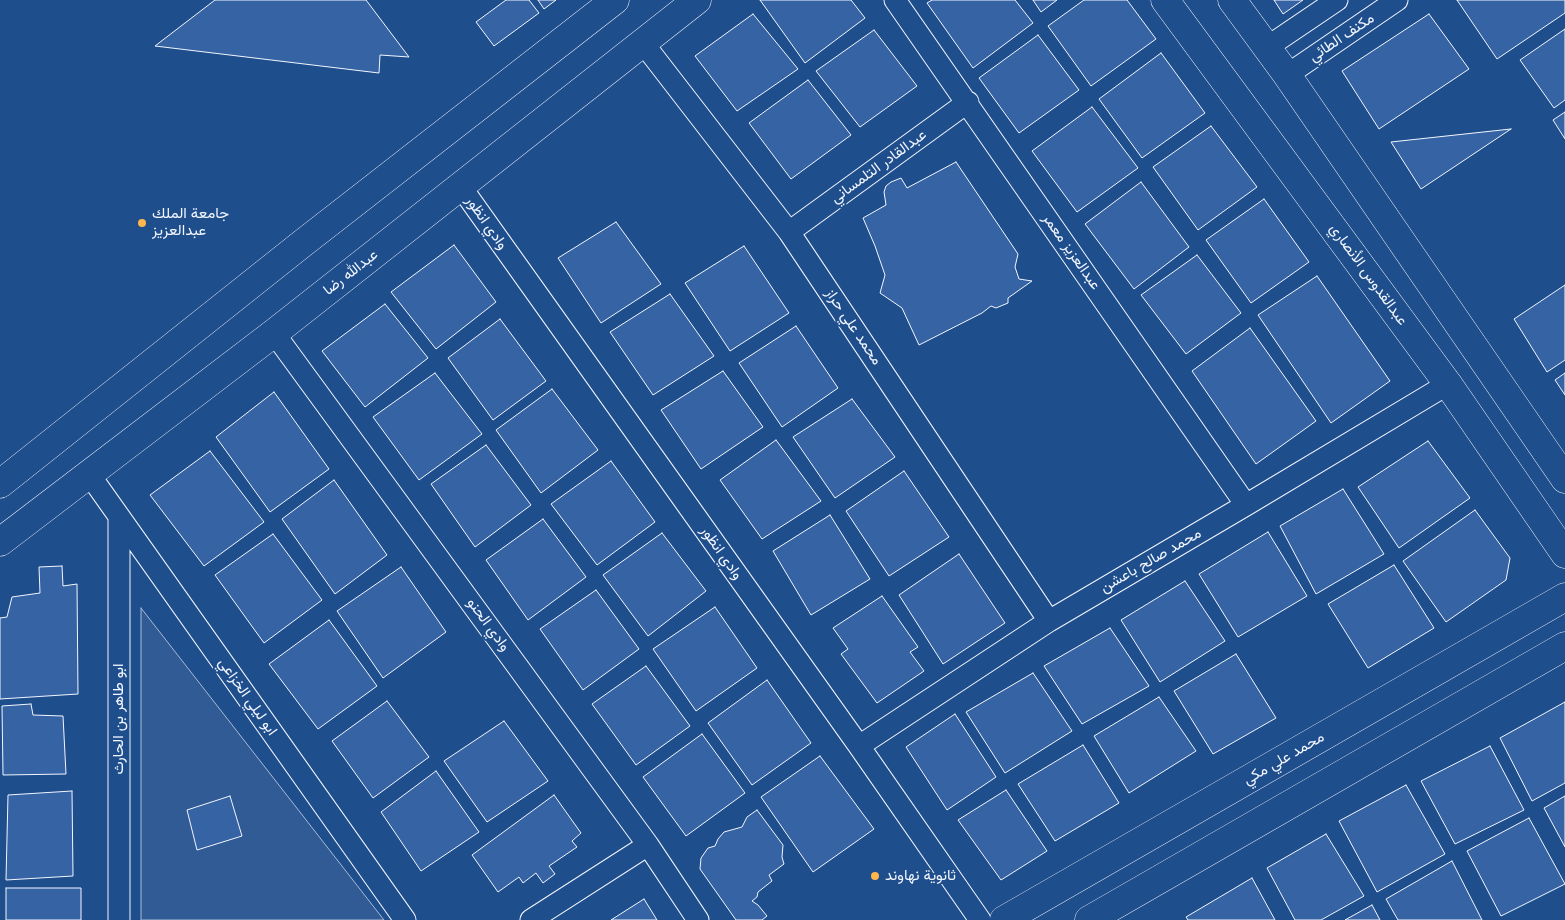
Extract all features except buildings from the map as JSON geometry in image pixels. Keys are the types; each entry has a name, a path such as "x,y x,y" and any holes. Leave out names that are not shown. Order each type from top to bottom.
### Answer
{"street":[{"path":"0,484 303,242 615,0"},
{"name":"عبدالله رضا","path":"0,542 274,333 697,0"},
{"name":"عبدالعزيز معمر","path":"895,0 968,102 1246,506"},
{"name":"عبدالقدوس الأنصاري","path":"1166,0 1448,384 1565,554"},
{"path":"1232,0 1287,75 1565,478"},
{"path":"1266,48 1337,0"},
{"name":"مكنف الطائي","path":"1287,75 1397,0"},
{"name":"محمد علي حراز","path":"643,43 789,232 1049,621"},
{"name":"عبدالقادر التلمساني","path":"789,232 968,102"},
{"name":"وادي انظور","path":"461,187 859,746 980,920"},
{"name":"وادي الحنو","path":"274,333 648,845 698,920"},
{"name":"محمد صالح باعشن","path":"859,746 1049,621 1246,506 1448,384"},
{"name":"ابو ليلي الخزاعي","path":"89,474 405,920"},
{"name":"ابو طاهر بن الحارث","path":"118,517 118,920"},
{"name":"محمد علي مكي","path":"1004,920 1565,598"},
{"path":"1089,920 1565,646"},
{"path":"531,920 648,845"}],"shaded area":[{"path":"141,608 384,920 141,920"}],"place":[{"name":"جامعة الملك عبدالعزيز","path":"142,223"},
{"name":"ثانوية نهاوند","path":"875,876"}]}
